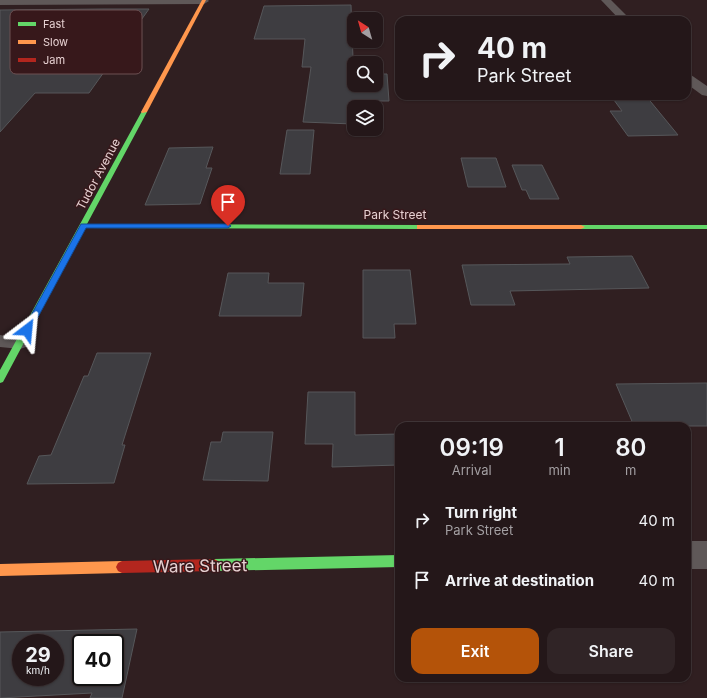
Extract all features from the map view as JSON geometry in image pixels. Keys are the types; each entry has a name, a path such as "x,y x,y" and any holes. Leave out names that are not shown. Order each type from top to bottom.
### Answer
{"street":[{"path":"0,2 204,0"},
{"name":"Tudor Avenue","path":"0,379 84,226 204,0"},
{"path":"606,0 622,16"},
{"path":"691,81 707,92"},
{"name":"Park Street","path":"84,226 707,227"},
{"path":"691,555 707,554"},
{"name":"Ware Street","path":"0,570 395,561"}],"lane":[{"path":"0,341 20,343"}],"building":[{"path":"351,5 351,12 347,12 347,48 353,48 353,56 347,56 347,92 383,92 383,74 387,74 389,101 347,100 347,124 303,122 311,67 302,67 305,39 254,39 264,6"},
{"path":"149,9 142,19 142,10 10,10 10,74 103,74 89,93 35,93 0,132 0,10"},
{"path":"614,100 649,100 678,135 628,136 610,111 622,111"},
{"path":"287,130 314,130 310,174 280,174"},
{"path":"213,147 206,168 212,168 200,204 145,205 169,148"},
{"path":"461,158 496,158 506,187 468,187"},
{"path":"512,165 542,165 559,199 530,199 526,190 522,190"},
{"path":"632,256 649,288 510,291 515,305 471,305 462,265 570,264 567,257"},
{"path":"363,270 410,270 416,324 394,324 395,338 363,338"},
{"path":"228,273 269,273 268,283 304,283 301,316 219,316"},
{"path":"97,353 151,353 122,445 125,445 114,483 27,484 39,456 51,455 84,376 88,376"},
{"path":"707,383 707,426 691,426 691,422 632,422 616,384"},
{"path":"308,392 355,392 355,435 395,434 395,465 332,467 333,444 305,444"},
{"path":"223,432 273,432 268,481 203,480 211,442 221,442"},
{"path":"137,629 122,698 90,698 92,693 0,698 0,632"}],"traffic: fast":[{"path":"0,379 144,112"},
{"path":"84,226 420,227"},
{"path":"581,227 707,227"},
{"path":"214,565 395,561"}],"traffic: slow":[{"path":"144,112 204,0"},
{"path":"420,227 581,227"},
{"path":"0,570 122,567"}],"traffic: jam":[{"path":"122,567 214,565"}],"route":[{"path":"27,330 84,226 228,226"}]}
